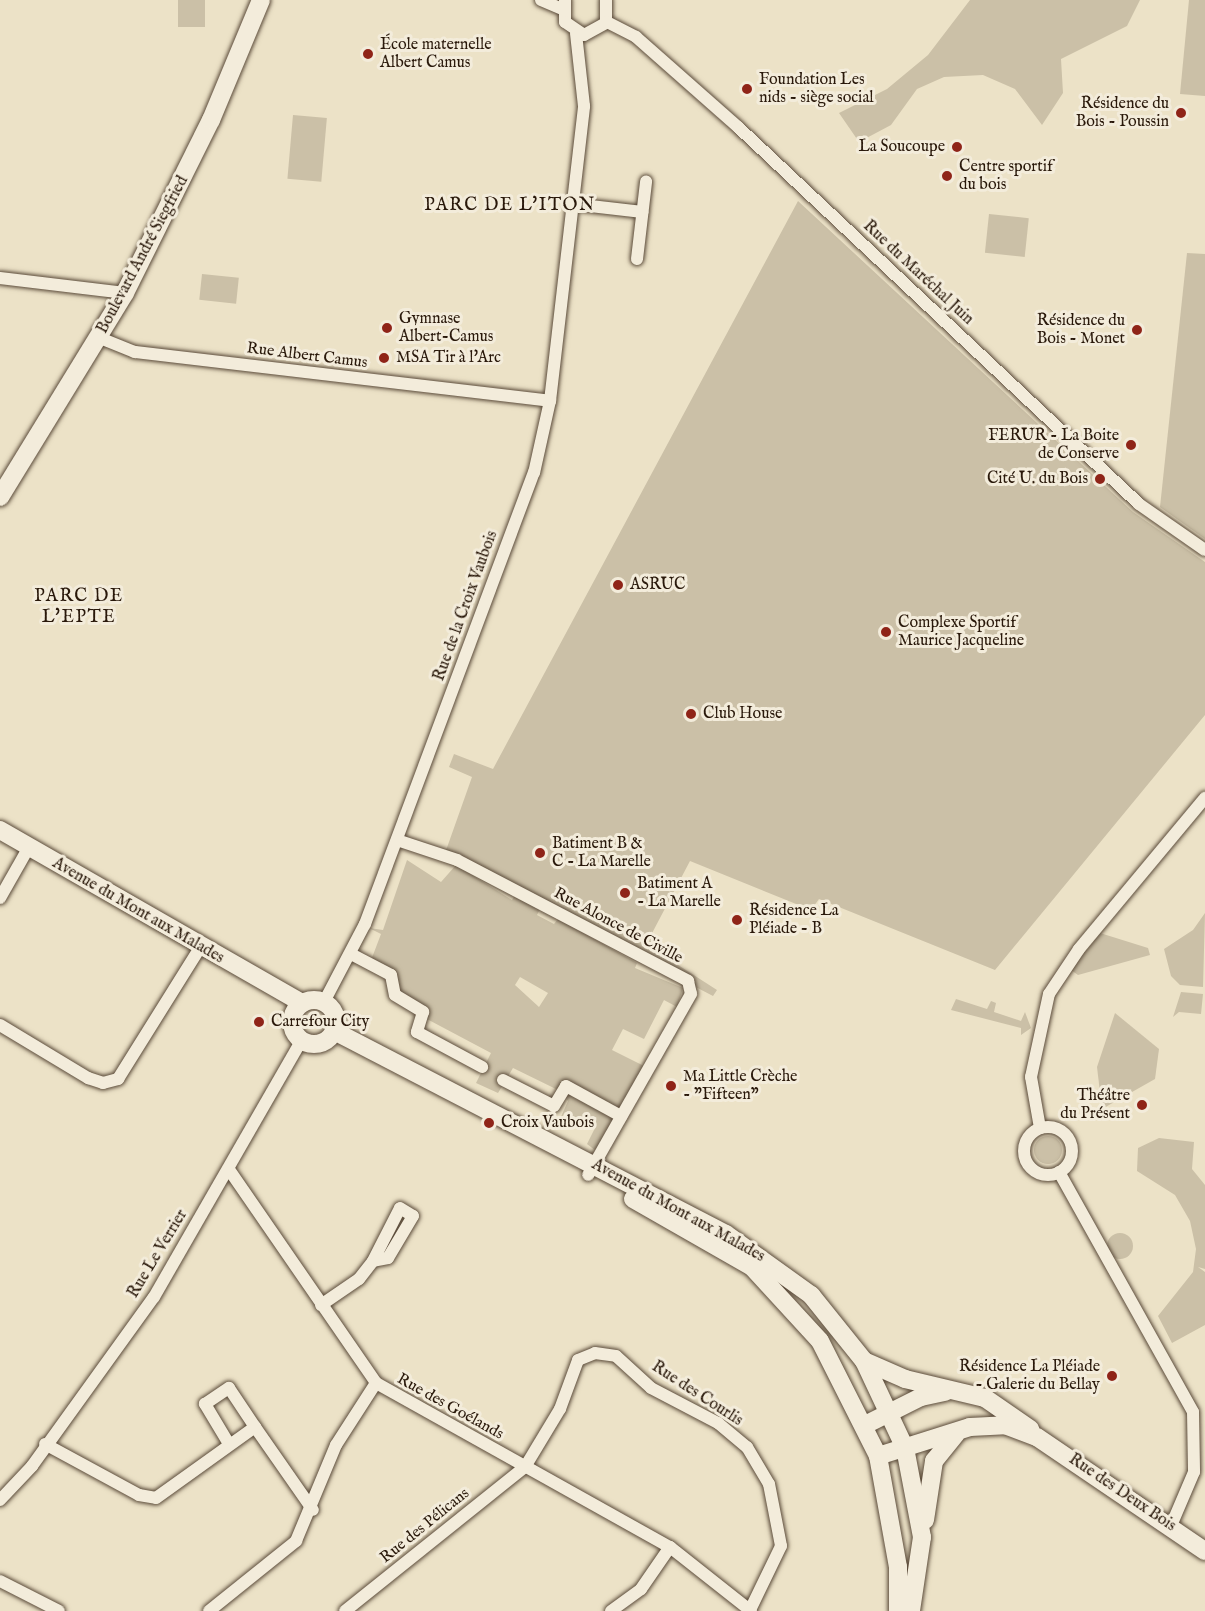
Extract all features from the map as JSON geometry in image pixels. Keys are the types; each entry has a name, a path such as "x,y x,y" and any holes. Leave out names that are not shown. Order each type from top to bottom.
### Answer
{"street":[{"name":"Boulevard André Siegfried","path":"0,497 100,338 125,293 211,120 261,0"},
{"path":"542,0 564,4 565,22 576,33 592,34 607,22 606,0"},
{"name":"Rue du Maréchal Juin","path":"607,22 636,37 738,127 1139,504 1205,550"},
{"name":"Rue de la Croix Vaubois","path":"324,1002 351,954 397,840 534,473 550,400 585,86 576,33"},
{"path":"637,260 646,182"},
{"path":"573,204 643,212"},
{"path":"0,278 125,293"},
{"name":"Rue Albert Camus","path":"100,338 135,352 550,400"},
{"path":"1040,1128 1031,1077 1049,994 1079,949 1205,798"},
{"name":"Avenue du Mont aux Malades","path":"0,830 275,992 297,1008"},
{"name":"Rue Alonce de Civille","path":"397,840 457,860 688,981 691,994 593,1166"},
{"path":"0,898 29,848"},
{"path":"0,1025 88,1078 103,1083 118,1079 200,948"},
{"path":"351,954 391,975 395,995 423,1012 417,1032 482,1067"},
{"path":"324,1002 334,1012 334,1031 318,1044 302,1040 291,1026 297,1008 324,1002"},
{"name":"Avenue du Mont aux Malades","path":"334,1031 518,1128 534,1147 593,1166 752,1249 812,1295 864,1361 892,1414 905,1448 922,1537 911,1611"},
{"name":"Rue Le Verrier","path":"0,1500 45,1444 154,1297 230,1171 302,1040"},
{"path":"503,1080 554,1106 566,1086 621,1116"},
{"path":"1040,1128 1054,1128 1070,1142 1071,1155 1059,1172 1036,1171 1026,1160 1024,1145 1040,1128"},
{"name":"Avenue du Mont aux Malades","path":"593,1166 752,1267 819,1341 865,1425 878,1456 898,1567 898,1611"},
{"name":"Rue des Goélands","path":"230,1171 376,1383 670,1547 751,1611"},
{"path":"1059,1172 1193,1413 1194,1472 1171,1526"},
{"path":"321,1305 359,1279 373,1261"},
{"name":"Rue des Courlis","path":"525,1467 560,1409 578,1360 595,1353 616,1356 651,1388 718,1423 747,1447 769,1484 781,1546 751,1611"},
{"name":"Rue des Deux Bois","path":"864,1361 905,1379 955,1390 995,1403 1037,1437 1205,1551"},
{"path":"209,1611 296,1540 313,1510 336,1445 376,1383"},
{"path":"229,1444 205,1404 229,1388 313,1510"},
{"name":"Rue des Deux Bois","path":"865,1425 892,1414 921,1397 955,1390"},
{"name":"Rue des Deux Bois","path":"878,1456 961,1430 995,1424 1037,1437"},
{"path":"45,1444 139,1495 156,1498 255,1427"},
{"path":"922,1537 934,1461 961,1430"},
{"name":"Rue des Pélicans","path":"345,1611 525,1467"},
{"path":"611,1611 641,1589 670,1547"},
{"path":"0,1581 58,1611"}],"shaded area":[{"path":"178,0 205,0 205,27 178,27"},
{"path":"970,0 1140,0 1127,26 1061,59 1063,93 1042,125 1015,89 983,75 944,77 917,89 891,125 859,142 839,113 887,89 928,55"},
{"path":"1189,0 1205,0 1205,96 1180,94"},
{"path":"293,115 327,118 321,182 287,179"},
{"name":"Complexe Sportif Maurice Jacqueline","path":"798,201 1133,512 1205,562 1205,715 995,970 819,899 811,910 690,861 650,937 661,954 717,990 713,996 444,856 472,777 449,767 454,754 493,769"},
{"path":"989,214 1029,218 1025,257 985,253"},
{"path":"1187,253 1205,254 1205,539 1160,507"},
{"path":"202,274 239,278 236,304 199,300"},
{"path":"407,860 441,882 456,865 512,900 515,895 540,909 537,915 554,924 558,919 637,963 635,968 683,988 677,1007 664,1000 644,1039 623,1029 612,1050 646,1067 600,1154 587,1144 595,1128 565,1112 556,1128 568,1101 558,1090 513,1068 498,1093 476,1083 491,1053 425,1018 395,995 395,985 370,963 381,934 369,928 383,930","holes":["520,977 548,993 539,1007 515,985"]},
{"path":"1205,913 1203,987 1180,985 1171,976 1164,949 1193,930"},
{"path":"1100,933 1148,948 1150,955 1078,975 1071,970"},
{"path":"1181,992 1203,994 1201,1014 1179,1012 1173,1017"},
{"path":"956,999 987,1009 991,1001 996,1003 994,1012 1021,1021 1025,1012 1031,1028 1021,1035 1021,1028 951,1010"},
{"path":"1115,1013 1159,1049 1155,1079 1102,1109 1097,1067"},
{"path":"1048,1136 1058,1140 1062,1150 1058,1160 1048,1164 1038,1160 1034,1150 1038,1140"},
{"path":"1159,1138 1194,1142 1192,1169 1205,1185 1205,1269 1198,1267 1205,1272 1205,1325 1172,1343 1158,1316 1193,1272 1196,1249 1190,1221 1175,1195 1137,1171 1138,1148"},
{"path":"1120,1233 1129,1237 1133,1246 1129,1255 1120,1259 1111,1255 1107,1246 1111,1237"}],"place":[{"name":"École maternelle Albert Camus","path":"368,54"},
{"name":"Foundation Les nids - siège social","path":"747,89"},
{"name":"Résidence du Bois - Poussin","path":"1181,113"},
{"name":"La Soucoupe","path":"957,147"},
{"name":"Centre sportif du bois","path":"947,176"},
{"name":"Gymnase Albert-Camus","path":"387,328"},
{"name":"Résidence du Bois - Monet","path":"1137,330"},
{"name":"MSA Tir à l'Arc","path":"384,358"},
{"name":"FERUR - La Boite de Conserve","path":"1131,445"},
{"name":"Cité U. du Bois","path":"1100,479"},
{"name":"ASRUC","path":"618,585"},
{"name":"Complexe Sportif Maurice Jacqueline","path":"886,632"},
{"name":"Club House","path":"691,714"},
{"name":"Batiment B & C - La Marelle","path":"540,853"},
{"name":"Batiment A - La Marelle","path":"625,893"},
{"name":"Résidence La Pléiade - B","path":"737,920"},
{"name":"Carrefour City","path":"259,1022"},
{"name":"Ma Little Crèche - \"Fifteen\"","path":"671,1086"},
{"name":"Théâtre du Présent","path":"1142,1105"},
{"name":"Croix Vaubois","path":"489,1123"},
{"name":"Résidence La Pléiade - Galerie du Bellay","path":"1112,1376"}],"district":[{"name":"PARC DE L'ITON","path":"510,206"},
{"name":"PARC DE L'EPTE","path":"79,608"}]}
